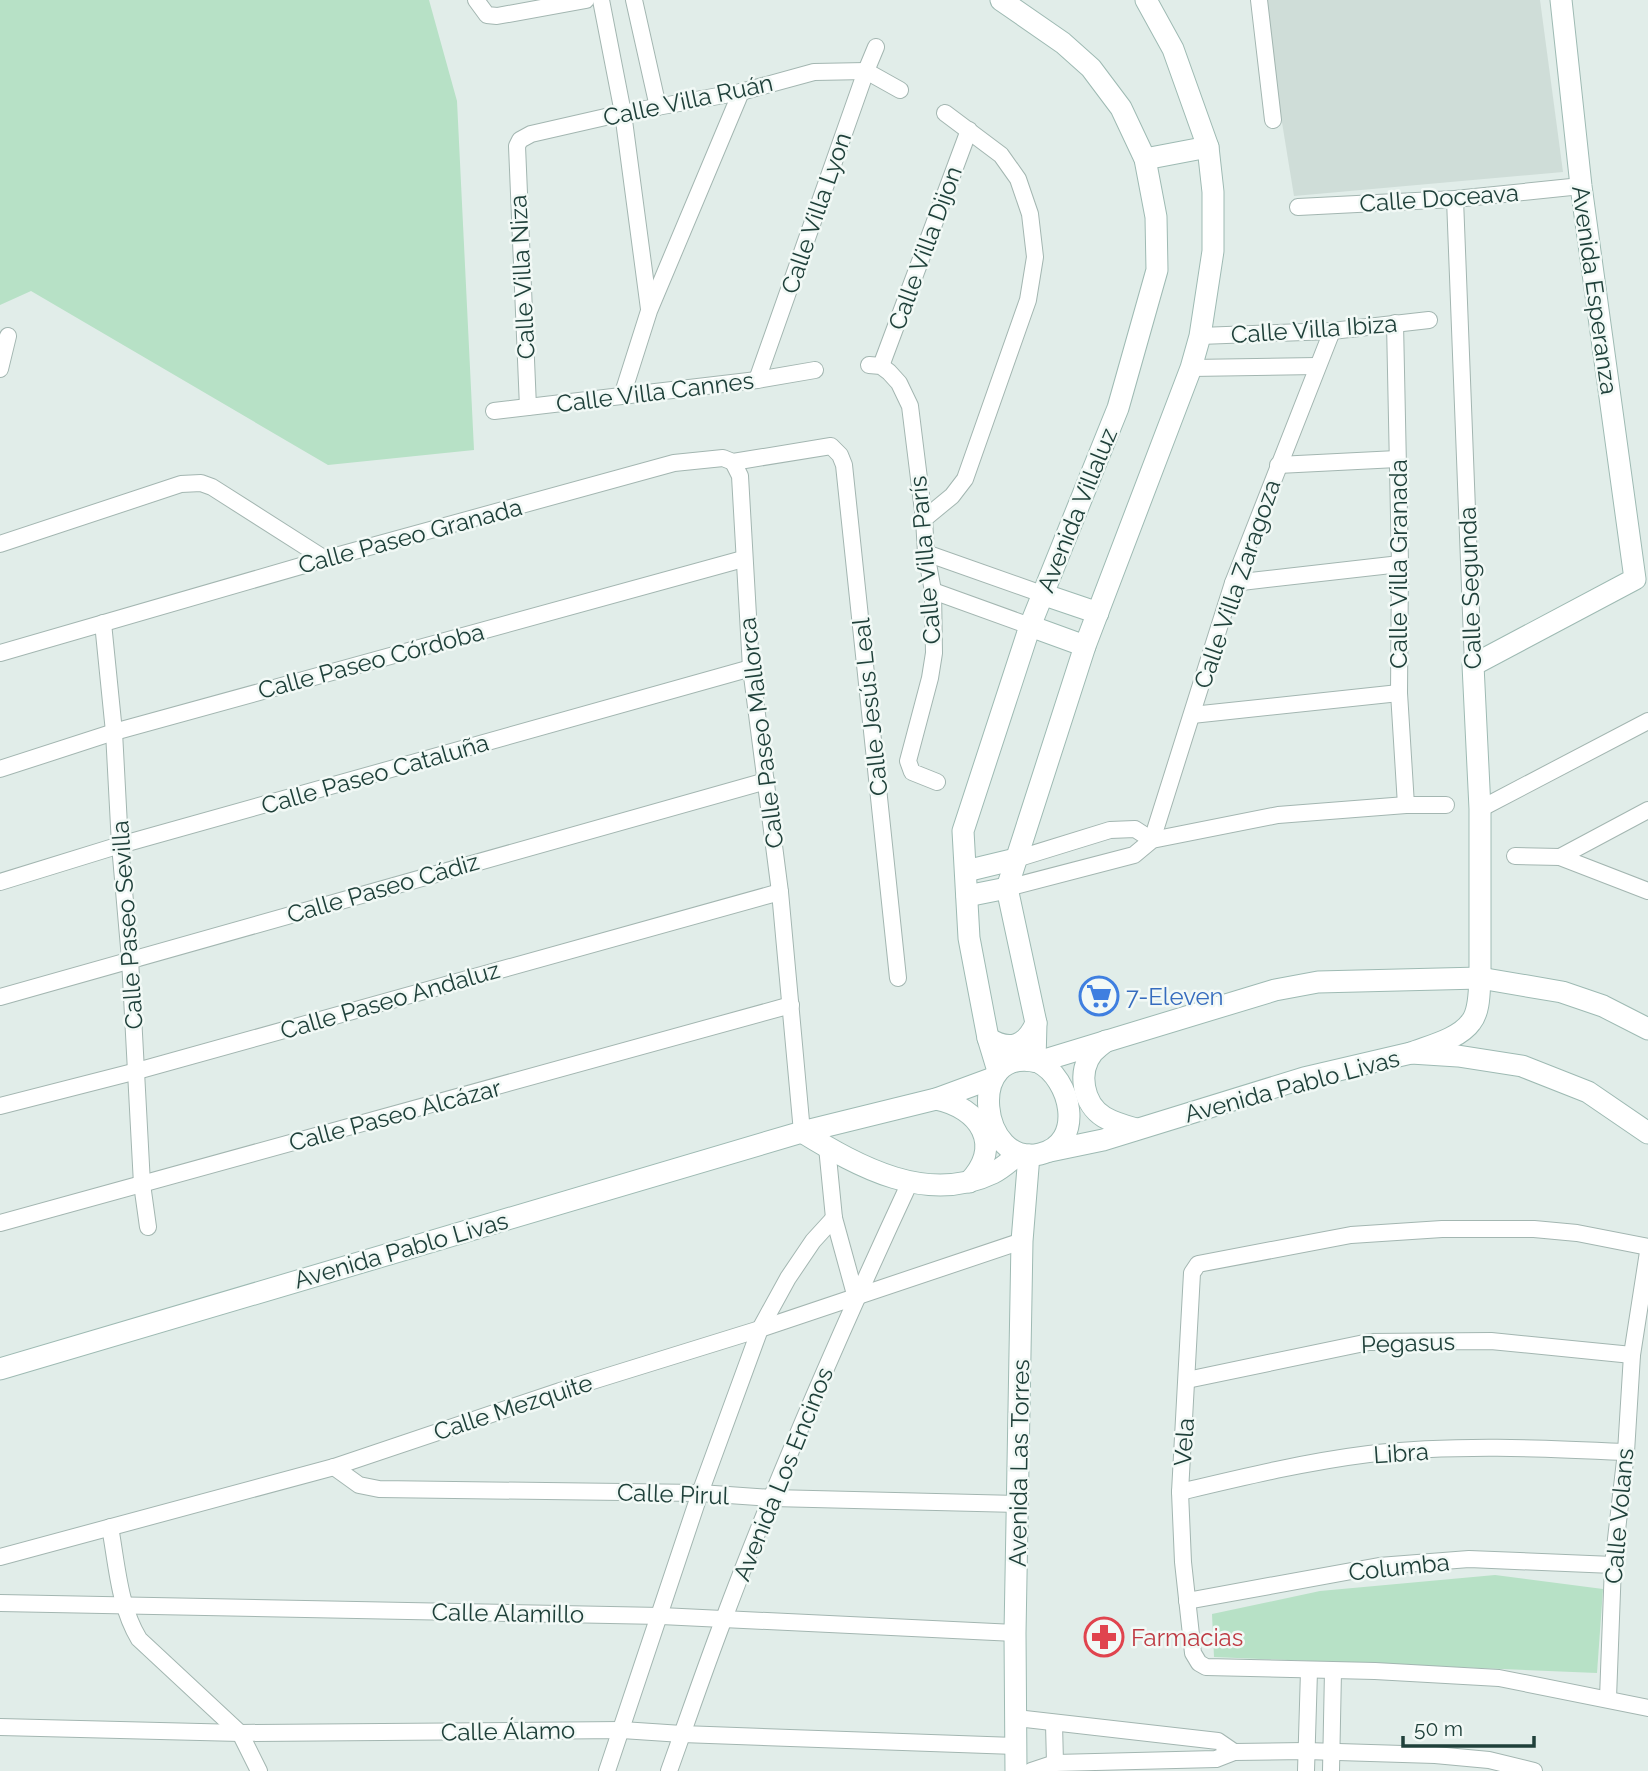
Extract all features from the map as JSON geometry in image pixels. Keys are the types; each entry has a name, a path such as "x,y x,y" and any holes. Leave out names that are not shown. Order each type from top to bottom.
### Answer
{"street":[{"path":"476,0 488,15 497,16 586,0"},
{"path":"601,0 624,113 649,312"},
{"path":"634,0 658,107"},
{"name":"Avenida Villaluz","path":"996,1074 970,938 963,831 1030,626 1118,408 1157,270 1156,217 1145,159 1121,108 1091,68 1063,43 1001,0"},
{"path":"1037,1061 1036,1023 1007,888 1085,646 1191,368 1200,336 1213,251 1213,192 1208,147 1173,49 1146,0"},
{"path":"1259,0 1273,120"},
{"name":"Avenida Esperanza","path":"1561,0 1581,186 1641,576"},
{"name":"Calle Villa Lyon","path":"757,380 876,47"},
{"path":"866,71 900,90"},
{"name":"Calle Villa Ruán","path":"517,146 526,136 624,113 741,92 814,72 866,71"},
{"path":"622,396 649,312 741,92"},
{"path":"925,519 952,496 965,479 1028,300 1035,257 1030,214 1018,179 1001,155 945,113"},
{"name":"Calle Villa Dijon","path":"875,365 969,130"},
{"name":"Calle Villa Niza","path":"517,146 528,407"},
{"path":"1145,159 1208,147"},
{"name":"Calle Doceava","path":"1298,206 1455,199 1581,186"},
{"name":"Calle Segunda","path":"1411,1053 1454,1035 1471,1022 1477,1006 1480,978 1480,808 1455,199"},
{"name":"Calle Villa Ibiza","path":"1200,336 1332,331 1429,320"},
{"name":"Calle Villa Granada","path":"1395,323 1400,564 1399,693 1406,805"},
{"name":"Calle Villa Zaragoza","path":"1152,840 1233,583 1332,331"},
{"path":"0,369 8,336"},
{"name":"Calle Villa París","path":"875,365 900,383 910,406 925,519 926,553 933,591 934,653 908,761 912,772 937,782"},
{"name":"Calle Villa Ibiza","path":"1191,368 1317,366"},
{"name":"Calle Villa Cannes","path":"494,411 757,380 815,370"},
{"name":"Calle Paseo Granada","path":"0,653 325,559 674,463 723,458 733,462 824,446"},
{"name":"Calle Jesús Leal","path":"824,446 835,449 844,465 898,978"},
{"path":"1278,466 1397,459"},
{"name":"Calle Paseo Mallorca","path":"733,462 740,476 751,668 780,892 802,1132"},
{"path":"0,544 181,484 201,483 212,487 325,559"},
{"path":"926,553 1098,613"},
{"name":"Calle Paseo Córdoba","path":"0,769 114,732 743,559"},
{"path":"1233,583 1400,564"},
{"path":"1473,665 1641,576"},
{"path":"933,591 1085,646"},
{"name":"Calle Paseo Sevilla","path":"103,623 114,732 142,1184 148,1227"},
{"name":"Calle Paseo Cataluña","path":"0,882 120,845 751,668"},
{"path":"1192,715 1399,693"},
{"path":"1480,808 1648,721"},
{"name":"Calle Paseo Cádiz","path":"0,998 766,781"},
{"path":"967,896 1134,855 1152,840 1278,816 1406,805 1446,805"},
{"path":"1560,857 1648,810"},
{"path":"965,871 1016,859 1110,830 1135,830 1152,840"},
{"path":"1515,856 1560,857 1648,891"},
{"name":"Calle Paseo Andaluz","path":"0,1106 137,1071 780,892"},
{"path":"1037,1061 1048,1067 1061,1084 1069,1115 1064,1136 1058,1145 1032,1154 1003,1143 997,1135 987,1096 996,1074 1009,1063 1037,1061 1275,990 1318,982 1480,978 1562,992 1603,1006 1648,1029"},
{"name":"Calle Paseo Alcázar","path":"0,1223 791,1005"},
{"path":"988,1038 998,1044 1020,1044 1030,1037 1036,1023"},
{"path":"1108,1040 1093,1052 1087,1063 1084,1086 1093,1107 1103,1117 1136,1129"},
{"name":"Avenida Pablo Livas","path":"802,1132 867,1167 910,1182 936,1187 970,1182 1032,1154 1102,1140 1304,1078 1411,1053 1458,1056 1522,1066 1588,1092 1648,1133"},
{"name":"Avenida Pablo Livas","path":"0,1369 802,1132 936,1099 996,1074"},
{"path":"936,1099 959,1105 980,1125 987,1151 985,1162 970,1182"},
{"path":"827,1147 834,1218 856,1298"},
{"name":"Avenida Las Torres","path":"1016,1771 1015,1633 1022,1241 1032,1154"},
{"name":"Avenida Los Encinos","path":"668,1771 723,1620 772,1498 856,1298 910,1182"},
{"path":"607,1771 701,1493 760,1329 788,1278 813,1241 834,1218"},
{"name":"Vela","path":"1648,1249 1577,1233 1442,1229 1351,1235 1198,1264 1192,1273 1181,1492 1183,1562 1193,1653 1199,1663 1206,1667 1375,1671 1499,1678 1648,1708"},
{"name":"Calle Mezquite","path":"0,1557 334,1467 560,1391 856,1298 1022,1241"},
{"name":"Calle Volans","path":"1608,1698 1613,1565 1626,1452 1633,1355 1648,1249"},
{"name":"Pegasus","path":"1187,1380 1369,1342 1491,1341 1633,1355"},
{"name":"Libra","path":"1181,1492 1265,1471 1371,1454 1512,1447 1626,1452"},
{"name":"Calle Pirul","path":"334,1467 359,1485 379,1489 701,1493 772,1498 1018,1504"},
{"path":"110,1527 124,1606 139,1639 240,1733 259,1771"},
{"name":"Columba","path":"1187,1601 1379,1566 1469,1559 1613,1565"},
{"name":"Calle Alamillo","path":"0,1603 661,1616 1015,1633"},
{"path":"1306,1771 1309,1671"},
{"path":"1331,1771 1333,1671"},
{"path":"1016,1718 1218,1741 1234,1752"},
{"path":"1054,1724 1055,1763"},
{"name":"Calle Álamo","path":"0,1727 240,1733 622,1730 1015,1746"},
{"path":"1129,1761 1130,1732"},
{"path":"1031,1771 1055,1763 1216,1759 1234,1752 1306,1751 1436,1755 1475,1759 1534,1771"}],"shaded area":[{"path":"1262,0 1540,0 1563,172 1294,196"}],"green space":[{"path":"0,0 429,0 457,101 474,450 328,465 31,291 0,305"},
{"path":"1495,1575 1603,1589 1597,1673 1214,1657 1212,1614 1320,1591"}],"place":[{"name":"7-Eleven","path":"1099,996"},
{"name":"Farmacias","path":"1104,1637"}]}
